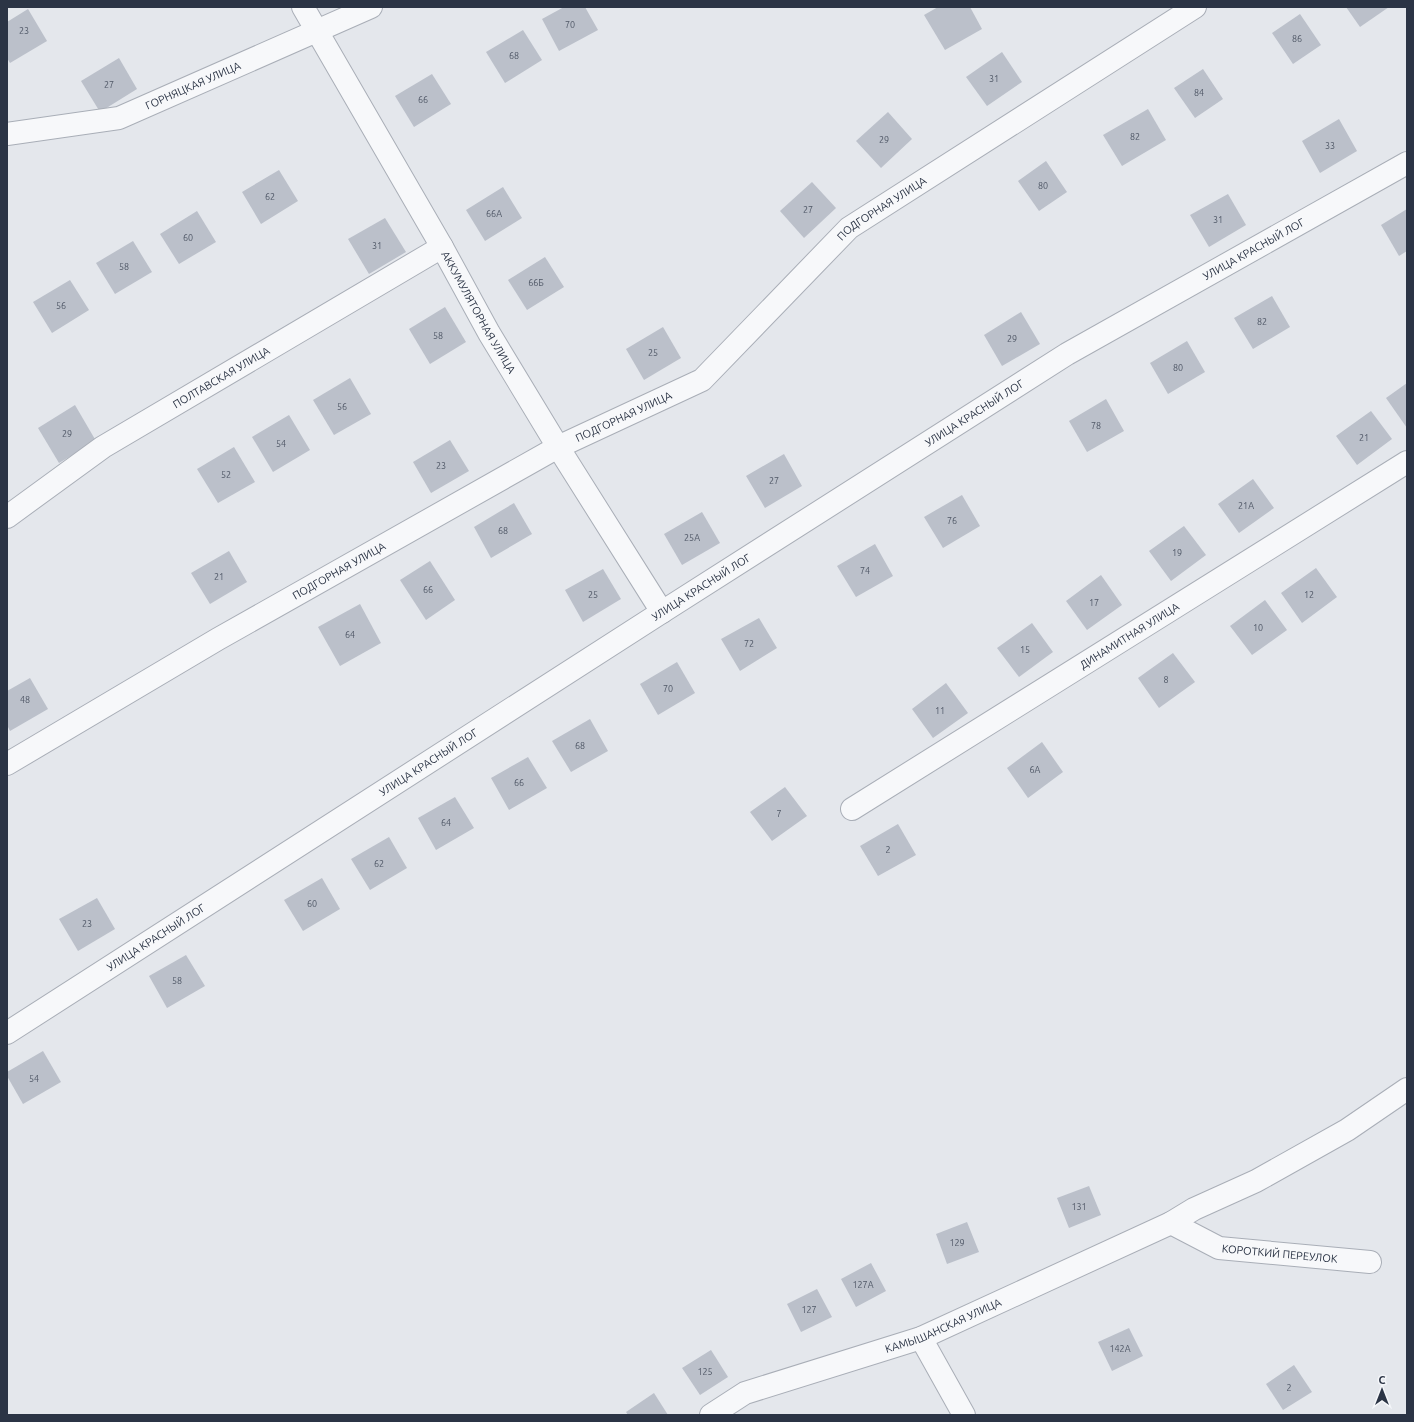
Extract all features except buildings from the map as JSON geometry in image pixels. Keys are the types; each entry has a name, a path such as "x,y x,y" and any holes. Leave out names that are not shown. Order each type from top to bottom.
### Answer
{"street":[{"name":"АККУМУЛЯТОРНАЯ УЛИЦА","path":"302,7 442,247 489,333 558,447 662,612"},
{"name":"ГОРНЯЦКАЯ УЛИЦА","path":"7,134 118,118 370,7"},
{"name":"ПОДГОРНАЯ УЛИЦА","path":"7,764 218,639 558,447 702,380 850,228 1195,7"},
{"name":"УЛИЦА КРАСНЫЙ ЛОГ","path":"7,1033 662,612 1068,354 1407,163"},
{"name":"ПОЛТАВСКАЯ УЛИЦА","path":"7,517 103,447 442,247"},
{"name":"ДИНАМИТНАЯ УЛИЦА","path":"852,809 1407,462"},
{"name":"КАМЫШАНСКАЯ УЛИЦА","path":"712,1415 745,1393 921,1338 1171,1223 1194,1209 1256,1181 1347,1130 1407,1089"},
{"name":"КОРОТКИЙ ПЕРЕУЛОК","path":"1171,1223 1219,1248 1370,1262"},
{"path":"921,1338 964,1415"}]}
